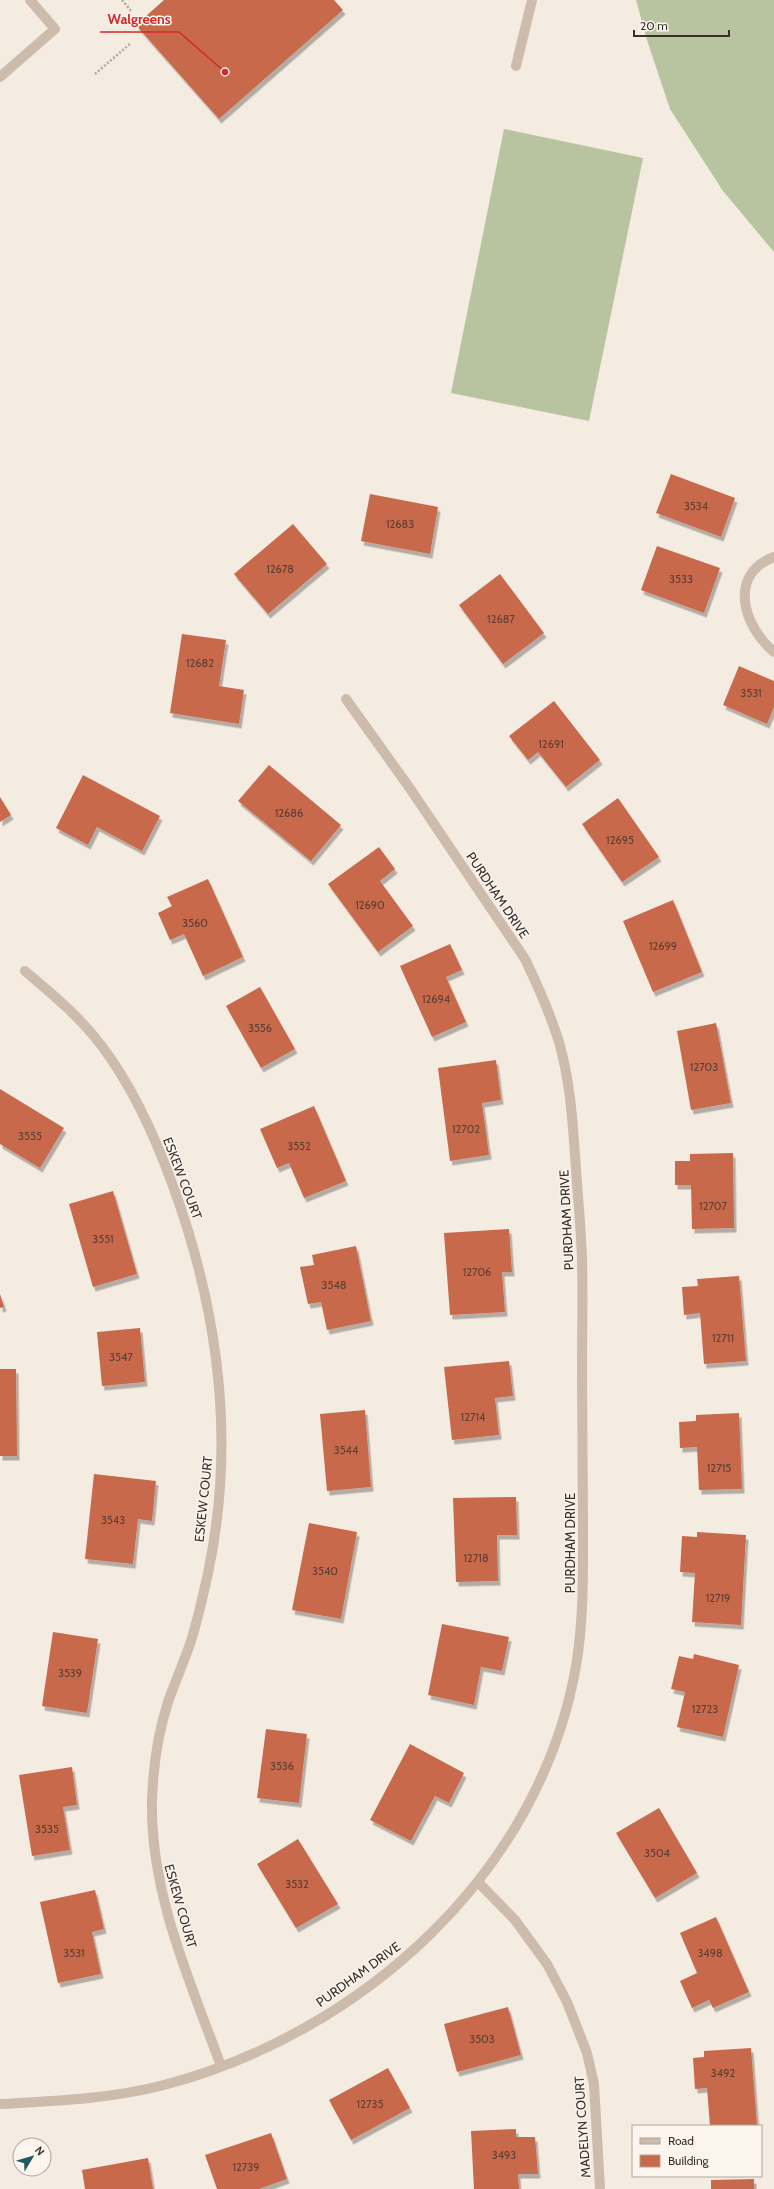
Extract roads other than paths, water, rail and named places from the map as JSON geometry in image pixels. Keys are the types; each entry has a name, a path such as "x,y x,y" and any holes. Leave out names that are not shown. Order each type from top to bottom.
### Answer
{"street":[{"path":"0,77 55,29 30,0"},
{"path":"516,66 532,0"},
{"path":"774,557 764,561 751,574 744,591 746,612 756,634 774,652"},
{"name":"PURDHAM DRIVE","path":"0,2104 98,2098 164,2085 221,2066 279,2041 338,2008 393,1968 441,1924 478,1882 516,1825 544,1769 561,1724 576,1666 583,1596 582,1261 571,1099 559,1043 540,989 525,959 409,787 346,699"},
{"name":"ESKEW COURT","path":"25,971 66,1005 101,1045 130,1089 160,1150 187,1223 207,1298 218,1358 222,1430 219,1501 208,1572 191,1641 167,1705 157,1746 152,1800 154,1853 159,1885 193,1989 221,2066"},
{"name":"MADELYN COURT","path":"478,1882 515,1920 547,1964 567,2002 587,2053 594,2084 600,2189"}],"place":[{"name":"Walgreens","path":"225,72"}]}
